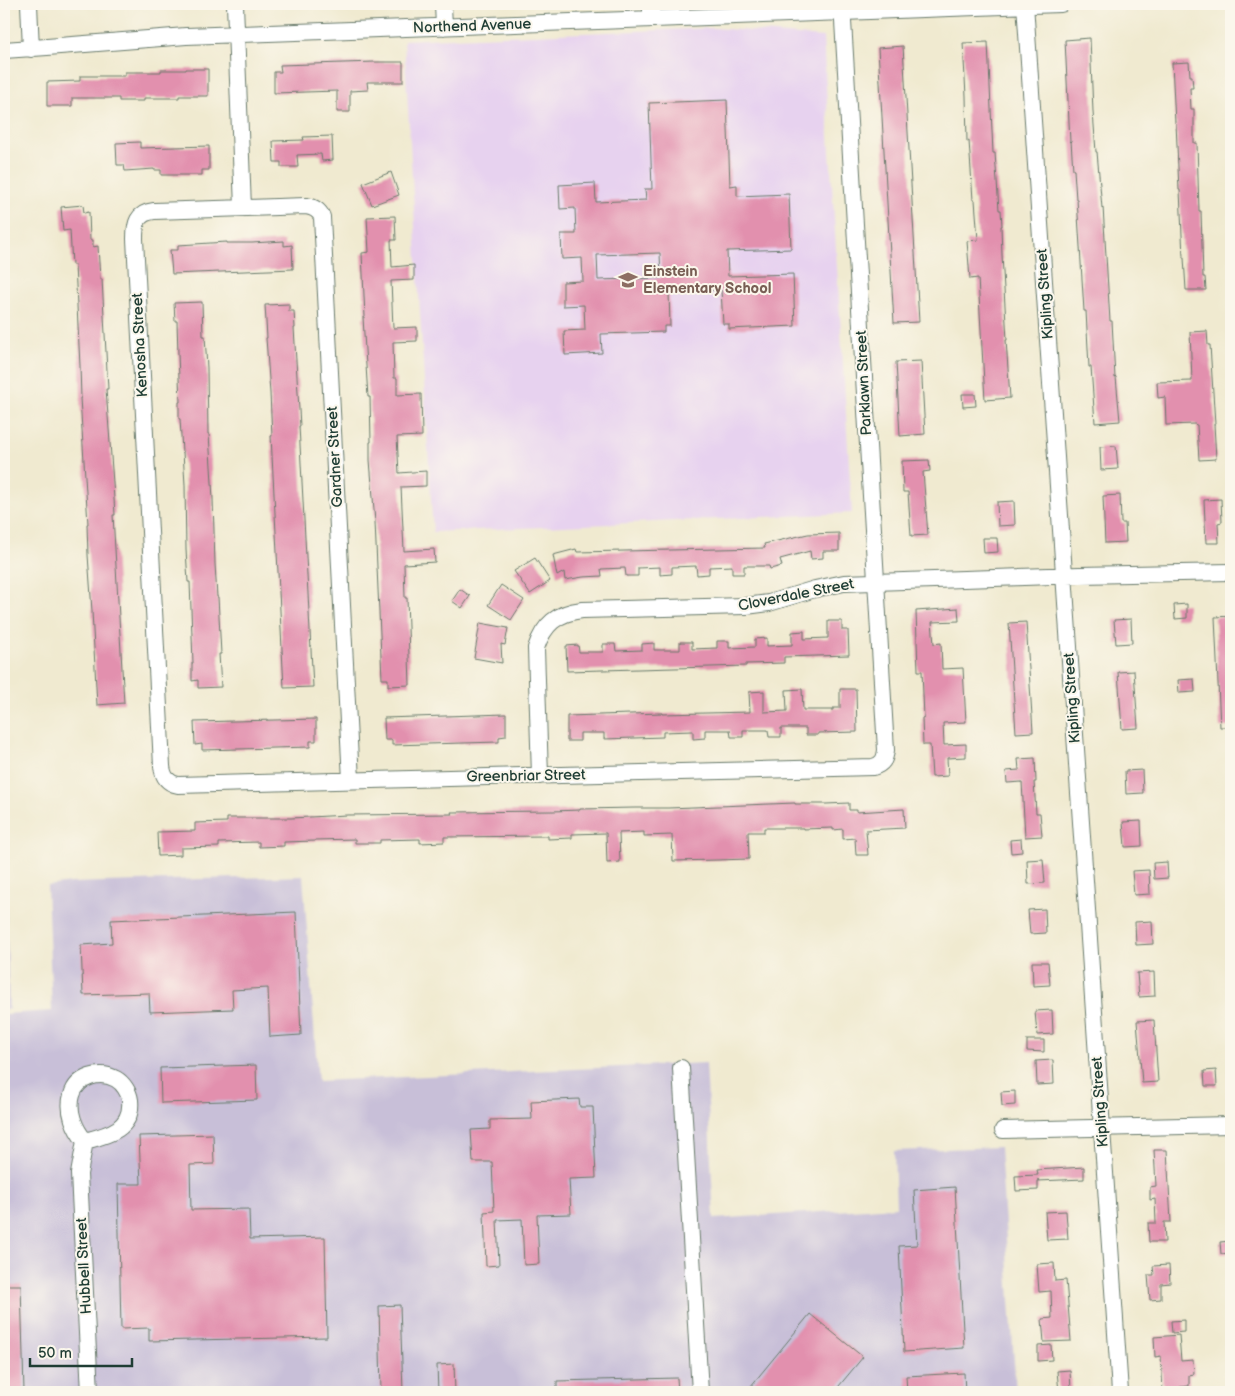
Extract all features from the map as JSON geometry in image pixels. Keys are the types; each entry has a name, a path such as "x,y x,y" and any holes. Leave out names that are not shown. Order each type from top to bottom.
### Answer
{"street":[{"path":"29,4 31,48"},
{"path":"235,4 243,208"},
{"path":"443,4 444,26"},
{"name":"Kipling Street","path":"1025,4 1120,1392"},
{"name":"Northend Avenue","path":"4,50 153,38 444,26 651,11 1061,4"},
{"name":"Parklawn Street","path":"842,8 886,750 883,762"},
{"name":"Gardner Street","path":"243,208 312,207 317,209 322,217 351,780"},
{"name":"Kenosha Street","path":"168,781 162,772 135,229 140,216 151,211 243,208"},
{"name":"Cloverdale Street","path":"540,776 536,648 539,638 546,627 556,618 565,614 582,610 746,606 770,603 830,585 844,583 1231,572"},
{"name":"Greenbriar Street","path":"168,781 178,785 540,776 873,767 883,762"},
{"path":"682,1068 700,1392"},
{"path":"1003,1130 1231,1124"},
{"name":"Hubbell Street","path":"85,1141 79,1174 90,1392"}],"shaded area":[{"name":"Einstein Elementary School","path":"715,28 823,37 852,513 433,532 404,40"},
{"path":"4,823 9,1009 4,1010"},
{"path":"303,876 318,1081 706,1063 714,1219 896,1207 894,1151 1000,1147 1016,1392 4,1392 4,1014 52,1011 47,886 71,883"}],"building":[{"path":"1090,38 1096,152 1103,207 1110,321 1112,321 1115,378 1120,421 1095,423 1086,311 1084,311 1077,199 1070,142 1065,40"},
{"path":"988,42 993,153 995,153 1002,226 1010,398 985,400 978,278 970,279 967,241 978,240 969,141 967,142 963,43"},
{"path":"903,46 919,322 894,323 878,48"},
{"path":"403,62 403,82 367,82 368,90 350,91 350,112 337,112 337,91 274,93 274,72 281,72 280,65"},
{"path":"1189,62 1193,88 1190,88 1191,109 1194,109 1194,143 1197,143 1203,277 1205,277 1206,290 1186,290 1183,258 1172,63"},
{"path":"208,69 208,96 144,98 144,101 119,101 119,98 72,98 72,106 47,106 47,82 80,81 80,76 125,76 125,72 161,72 161,70"},
{"path":"727,100 730,186 737,185 737,196 789,194 791,249 727,251 728,276 793,274 795,326 729,329 729,324 723,324 721,290 669,292 670,326 664,326 664,332 601,334 602,353 565,355 564,331 585,330 584,305 563,306 563,282 583,281 582,258 562,259 561,234 576,234 575,208 560,209 559,185 595,183 596,202 646,200 645,189 652,189 649,103","holes":["660,253 661,278 598,280 597,255"]},
{"path":"332,136 333,160 322,161 321,154 297,155 298,167 281,167 281,162 274,162 273,141 304,140 303,137"},
{"path":"140,142 140,148 209,146 209,170 202,170 202,175 161,175 161,170 154,169 125,171 124,165 117,165 116,143"},
{"path":"391,172 399,195 372,205 363,183"},
{"path":"83,205 84,213 89,212 90,240 93,240 93,247 98,246 100,279 102,279 108,389 106,389 115,515 113,515 124,703 97,705 80,398 75,265 72,265 70,230 63,231 61,207"},
{"path":"395,216 396,240 391,240 392,267 414,265 414,280 391,281 393,328 417,327 417,341 393,342 394,378 397,378 397,395 421,394 422,436 397,437 399,473 426,471 426,486 401,487 404,551 434,549 435,562 404,564 410,685 388,686 388,679 382,679 375,522 370,460 370,397 368,397 363,317 365,317 362,253 369,252 367,217"},
{"path":"284,241 284,246 292,245 293,269 172,274 170,250 178,250 178,245"},
{"path":"202,302 203,336 205,336 207,368 208,434 221,654 219,654 221,687 198,688 198,680 192,681 190,582 188,582 186,550 185,485 179,419 177,321 175,321 174,303"},
{"path":"289,304 289,311 294,311 313,687 284,688 265,305"},
{"path":"1207,331 1208,345 1210,345 1216,459 1199,460 1197,425 1166,425 1165,397 1158,398 1157,382 1192,381 1190,332"},
{"path":"921,361 925,434 900,436 896,362"},
{"path":"962,394 975,394 976,406 963,407"},
{"path":"1116,446 1118,469 1101,470 1100,447"},
{"path":"929,460 930,471 923,472 928,535 911,536 908,492 903,492 902,461"},
{"path":"1120,495 1121,523 1125,523 1126,542 1105,543 1103,496"},
{"path":"1221,499 1222,522 1218,523 1219,543 1206,543 1204,500"},
{"path":"1014,501 1015,525 998,526 997,502"},
{"path":"839,533 839,551 823,551 823,558 811,559 810,551 780,559 782,566 770,569 769,566 744,566 744,574 732,574 732,566 709,567 709,574 697,575 696,566 672,567 672,574 660,575 660,567 638,568 638,576 626,576 625,568 601,569 602,576 565,580 564,572 557,576 553,555 576,549 577,552 765,548 764,544 808,534"},
{"path":"983,538 997,538 998,552 984,553"},
{"path":"535,558 550,581 530,594 514,571"},
{"path":"501,585 524,600 511,620 488,605"},
{"path":"460,589 470,596 462,608 452,601"},
{"path":"1187,604 1187,618 1175,619 1174,605"},
{"path":"958,608 959,621 932,622 934,644 941,643 942,669 963,668 966,722 943,723 944,745 966,744 966,757 947,758 948,776 932,777 930,745 923,745 922,671 918,671 916,611"},
{"path":"1231,616 1231,727 1220,727 1215,617"},
{"path":"1131,619 1132,643 1116,644 1114,620"},
{"path":"828,621 842,621 842,630 848,630 849,655 784,657 784,663 746,664 746,666 567,671 566,646 578,645 579,652 603,652 603,644 615,644 616,651 642,650 642,644 654,643 654,650 680,650 680,642 692,642 692,649 717,648 717,641 729,641 729,648 755,647 755,639 767,638 767,646 792,645 792,632 804,631 804,639 828,638"},
{"path":"1026,622 1033,732 1016,733 1009,623"},
{"path":"480,623 508,628 505,645 501,644 502,663 474,658"},
{"path":"1134,671 1138,728 1122,729 1118,672"},
{"path":"1194,679 1195,692 1179,693 1178,680"},
{"path":"802,689 803,710 833,710 833,708 840,708 840,689 856,689 857,732 806,735 806,728 781,728 781,737 769,737 768,730 743,730 743,737 731,737 730,730 705,730 705,738 693,739 693,731 663,732 663,737 604,739 604,733 580,733 580,741 567,741 567,716 750,712 749,692 764,691 764,712 787,711 786,690"},
{"path":"506,714 506,736 499,737 499,742 392,745 392,740 385,740 384,718"},
{"path":"316,719 316,741 310,741 310,747 202,750 202,744 195,745 194,722"},
{"path":"1035,758 1036,813 1040,813 1042,836 1025,837 1022,782 1007,783 1006,771 1019,770 1018,759"},
{"path":"1142,770 1143,793 1126,794 1125,771"},
{"path":"849,803 849,810 857,810 857,812 904,809 905,828 866,830 868,855 856,855 855,838 843,839 843,829 764,828 764,832 748,832 749,859 673,861 672,835 644,836 644,832 619,833 620,862 607,863 606,833 572,834 572,838 548,839 548,836 444,837 444,842 420,843 420,839 380,840 380,843 355,843 355,839 284,842 284,846 259,847 259,842 219,843 219,847 181,848 181,855 158,856 157,832 195,831 195,823 227,822 227,818 452,814 451,812 668,808"},
{"path":"1141,821 1142,846 1125,847 1123,822"},
{"path":"1021,839 1022,852 1011,853 1010,840"},
{"path":"1043,859 1045,883 1028,884 1027,860"},
{"path":"1167,862 1168,878 1154,879 1153,863"},
{"path":"1149,870 1150,894 1134,895 1132,871"},
{"path":"1045,909 1046,933 1030,934 1028,910"},
{"path":"296,912 301,1035 270,1037 268,988 232,990 233,1009 150,1012 149,993 83,995 81,945 112,943 111,920"},
{"path":"1152,921 1153,944 1136,945 1135,922"},
{"path":"1032,962 1048,962 1050,985 1033,986"},
{"path":"1154,972 1155,996 1139,997 1137,973"},
{"path":"1052,1010 1053,1034 1037,1035 1035,1011"},
{"path":"1154,1020 1158,1082 1142,1083 1137,1021"},
{"path":"1027,1040 1044,1040 1044,1052 1027,1051"},
{"path":"1053,1060 1054,1084 1037,1085 1036,1061"},
{"path":"256,1065 257,1100 161,1103 160,1068"},
{"path":"1216,1070 1217,1086 1205,1086 1204,1071"},
{"path":"1015,1091 1015,1105 1002,1106 1001,1092"},
{"path":"579,1099 580,1107 593,1107 596,1178 569,1179 571,1214 537,1215 539,1264 524,1265 522,1219 497,1220 499,1265 486,1266 484,1212 494,1211 492,1162 473,1162 471,1130 490,1129 490,1120 532,1119 531,1101"},
{"path":"213,1134 214,1164 190,1165 191,1210 249,1209 250,1239 325,1237 327,1337 149,1341 149,1328 121,1329 118,1184 141,1184 139,1136"},
{"path":"1154,1150 1167,1150 1171,1222 1164,1222 1165,1242 1149,1242 1148,1223 1156,1223 1155,1199 1150,1200 1150,1187 1156,1186"},
{"path":"1084,1167 1084,1179 1038,1181 1038,1190 1016,1191 1015,1176 1038,1175 1037,1170"},
{"path":"955,1187 964,1348 904,1352 899,1246 917,1245 914,1190"},
{"path":"1066,1211 1068,1239 1047,1240 1045,1212"},
{"path":"1231,1241 1231,1253 1221,1254 1220,1242"},
{"path":"1054,1263 1055,1281 1066,1280 1071,1341 1044,1342 1042,1319 1052,1318 1051,1291 1039,1292 1037,1264"},
{"path":"1169,1265 1170,1283 1161,1284 1161,1299 1150,1300 1148,1275 1154,1275 1153,1266"},
{"path":"4,1285 21,1285 24,1392 4,1392"},
{"path":"400,1305 403,1392 381,1392 379,1306"},
{"path":"810,1314 863,1357 834,1392 746,1392"},
{"path":"1184,1320 1184,1332 1172,1333 1171,1321"},
{"path":"1179,1335 1181,1361 1193,1360 1194,1374 1189,1375 1189,1386 1180,1387 1180,1392 1163,1392 1161,1356 1155,1357 1154,1337"},
{"path":"1051,1345 1052,1360 1038,1361 1038,1346"},
{"path":"454,1364 455,1392 438,1392 437,1365"},
{"path":"1070,1370 1071,1392 1059,1392 1057,1371"},
{"path":"964,1373 965,1392 907,1392 906,1376"},
{"path":"677,1378 678,1392 557,1392 557,1381"}],"place":[{"name":"Einstein Elementary School","path":"628,280"}]}
